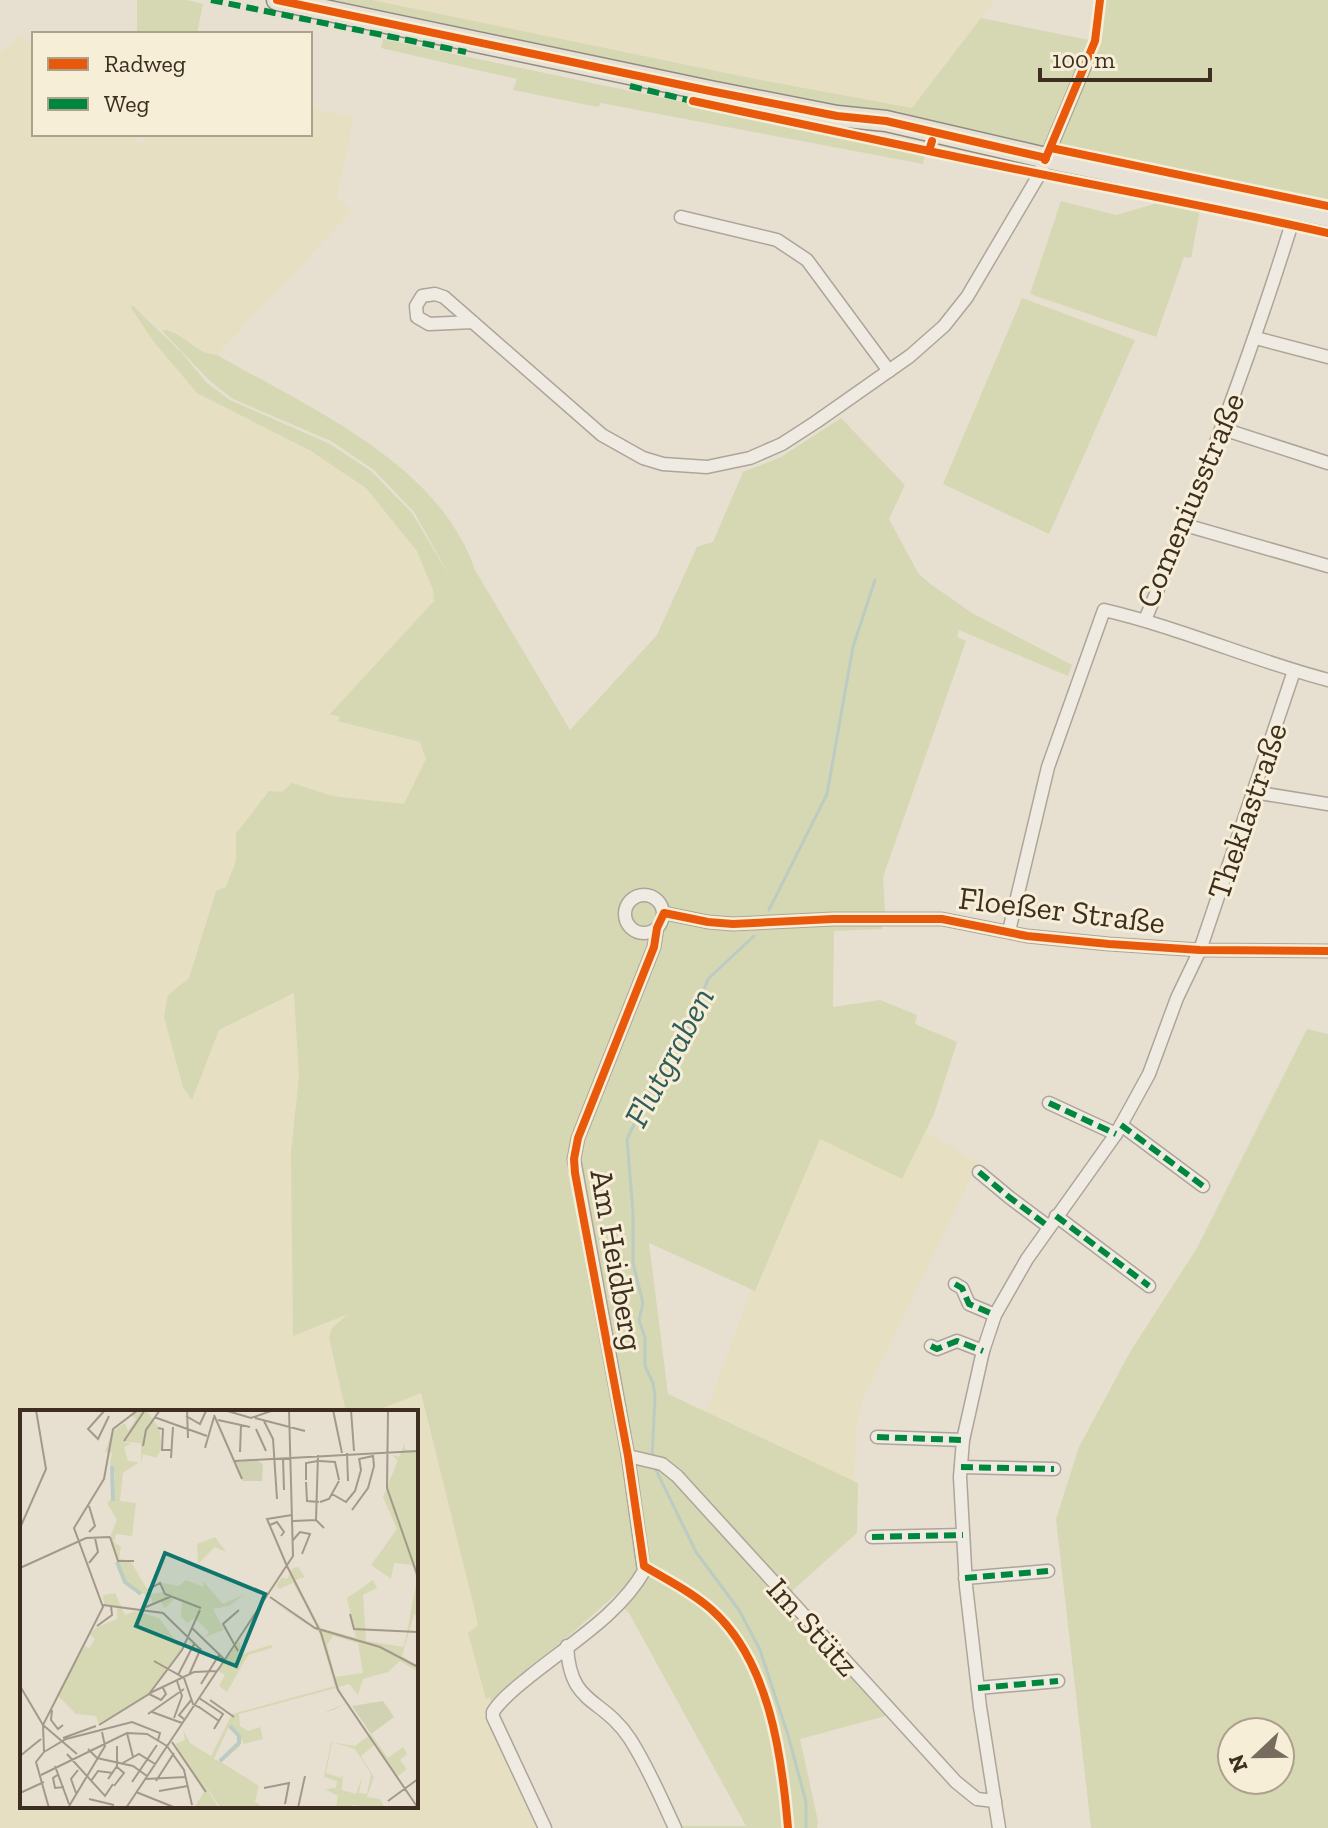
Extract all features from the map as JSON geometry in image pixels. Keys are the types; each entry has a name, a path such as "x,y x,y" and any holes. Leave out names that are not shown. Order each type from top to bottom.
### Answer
{"main road":[{"path":"277,0 837,116 931,145 1044,163 1295,213 1328,216"},
{"path":"1295,213 1328,224"}],"street":[{"path":"473,322 602,435 643,458 683,467 733,463 782,444 930,340 967,297 1044,163 1086,63"},
{"name":"Comeniusstraße","path":"1009,931 1048,767 1104,610 1145,620 1223,429 1256,338 1295,213"},
{"path":"681,217 777,240 807,260 889,371"},
{"path":"1256,338 1328,357"},
{"path":"1223,429 1328,463"},
{"path":"1185,525 1328,566"},
{"path":"1145,620 1328,680"},
{"name":"Theklastraße","path":"999,1828 978,1688 963,1535 963,1440 983,1351 995,1315 1053,1222 1119,1129 1149,1074 1177,998 1200,950 1294,671"},
{"path":"1253,792 1328,804"},
{"name":"Floeßer Straße","path":"657,928 647,933 632,928 625,914 628,904 636,896 647,895 659,901 664,913 708,922 767,924 833,919 942,919 1027,936 1109,944 1200,950 1328,951"},
{"path":"657,928 664,913"},
{"name":"Am Heidberg","path":"567,1646 593,1627 618,1602 638,1581 644,1566 628,1456 574,1159 578,1138 654,947 657,928"},
{"path":"1049,1103 1119,1129 1203,1186"},
{"path":"979,1172 1009,1197 1053,1222 1149,1286"},
{"path":"955,1284 962,1288 969,1304 995,1315"},
{"path":"931,1346 937,1349 957,1341 983,1351"},
{"path":"877,1437 963,1440"},
{"name":"Im Stütz","path":"628,1456 662,1464 677,1476 956,1782 977,1799 995,1801"},
{"path":"961,1467 1054,1469"},
{"path":"872,1537 963,1535"},
{"path":"965,1578 1048,1571"},
{"path":"545,1828 493,1717 496,1707 567,1646"},
{"path":"567,1646 568,1666 576,1687 628,1736 675,1828"},
{"path":"978,1688 1058,1681"}],"shaded area":[{"path":"372,0 995,0 912,108"},
{"path":"21,35 32,45 32,136 131,136 143,147 146,136 312,136 312,108 354,117 337,197 352,211 217,355 207,355 178,334 162,331 132,305 131,308 154,342 197,393 311,451 344,472 366,488 417,551 433,590 438,627 338,722 420,742 426,759 404,805 269,792 235,883 216,892 189,979 168,995 192,1099 219,1030 347,968 488,1102 347,1315 332,1329 329,1339 346,1410 20,1410 20,1808 418,1808 418,1410 367,1410 420,1392 477,1617 493,1696 484,1717 502,1745 540,1828 0,1828 0,53"},
{"path":"922,1129 978,1163 862,1402 857,1421 854,1482 705,1415 752,1287 820,1137"}],"green space":[{"path":"137,0 187,0 203,4 197,32 137,32"},
{"path":"334,0 372,0 912,108 981,18 1089,40 1047,146 724,83"},
{"path":"1103,0 1328,0 1328,202 1057,146 1093,58"},
{"path":"383,39 925,153 923,164 601,103 598,107 513,90 517,79 381,48"},
{"path":"1061,201 1116,215 1161,202 1200,210 1191,258 1184,257 1156,337 1030,294"},
{"path":"1022,298 1135,340 1049,534 943,484"},
{"path":"132,305 182,353 207,383 230,400 330,444 371,471 412,513 453,582 414,512 374,470 331,441 233,399 210,381 162,331 173,332 330,418 402,469 432,499 457,532 475,570 570,730 657,635 697,547 713,542 743,472 781,457 841,418 905,485 889,519 918,573 972,613 1072,665 1068,676 959,630 957,637 966,641 883,877 885,912 882,929 834,931 833,1007 880,1000 917,1015 915,1024 957,1042 934,1114 902,1179 820,1139 755,1291 649,1243 668,1394 858,1483 857,1533 783,1599 889,1715 800,1739 817,1828 682,1828 746,1826 624,1608 629,1602 621,1590 491,1704 490,1697 486,1699 468,1633 478,1626 421,1393 378,1410 346,1410 329,1338 332,1328 348,1314 293,1336 291,1152 299,1077 294,993 219,1030 192,1100 183,1087 164,1017 168,995 189,978 216,891 226,887 236,861 236,834 269,791 282,792 292,783 332,796 404,804 426,759 420,742 337,721 341,717 330,714 434,601 433,590 417,551 366,488 311,451 197,393 154,342"},
{"path":"1307,1029 1328,1034 1328,1828 1091,1828 1056,1519 1079,1447 1130,1352 1197,1248"}],"waterway":[{"name":"Flutgraben","path":"769,910 827,794 853,647 875,580"},
{"name":"Flutgraben","path":"652,1459 655,1397 645,1366 645,1338 639,1320 643,1303 633,1263 633,1213 627,1139 658,1075 693,1020 708,979 754,936"},
{"name":"Flutgraben","path":"654,1466 696,1552 739,1610 760,1650 806,1802 806,1828"}],"marked path":[{"path":"211,0 466,52"},
{"path":"630,86 700,103"},
{"path":"1049,1103 1116,1134"},
{"path":"1121,1125 1203,1186"},
{"path":"979,1172 1049,1227"},
{"path":"1056,1216 1149,1286"},
{"path":"955,1284 962,1288 969,1304 995,1315"},
{"path":"931,1346 937,1349 957,1341 983,1351"},
{"path":"877,1437 963,1440"},
{"path":"961,1467 1054,1469"},
{"path":"872,1537 963,1535"},
{"path":"965,1578 1048,1571"},
{"path":"978,1688 1058,1681"}],"cycle path":[{"path":"277,0 710,91 837,116 886,121 1046,158"},
{"path":"1045,160 1095,41 1100,0"},
{"path":"693,101 929,151"},
{"path":"932,141 929,151 1328,233"},
{"path":"1051,148 1328,206"},
{"path":"788,1828 776,1740 760,1682 747,1655 712,1610 644,1566 628,1456 575,1173 578,1138 654,947 657,928 664,913 733,924 833,919 942,919 1027,936 1109,944 1200,950 1328,951"}]}
